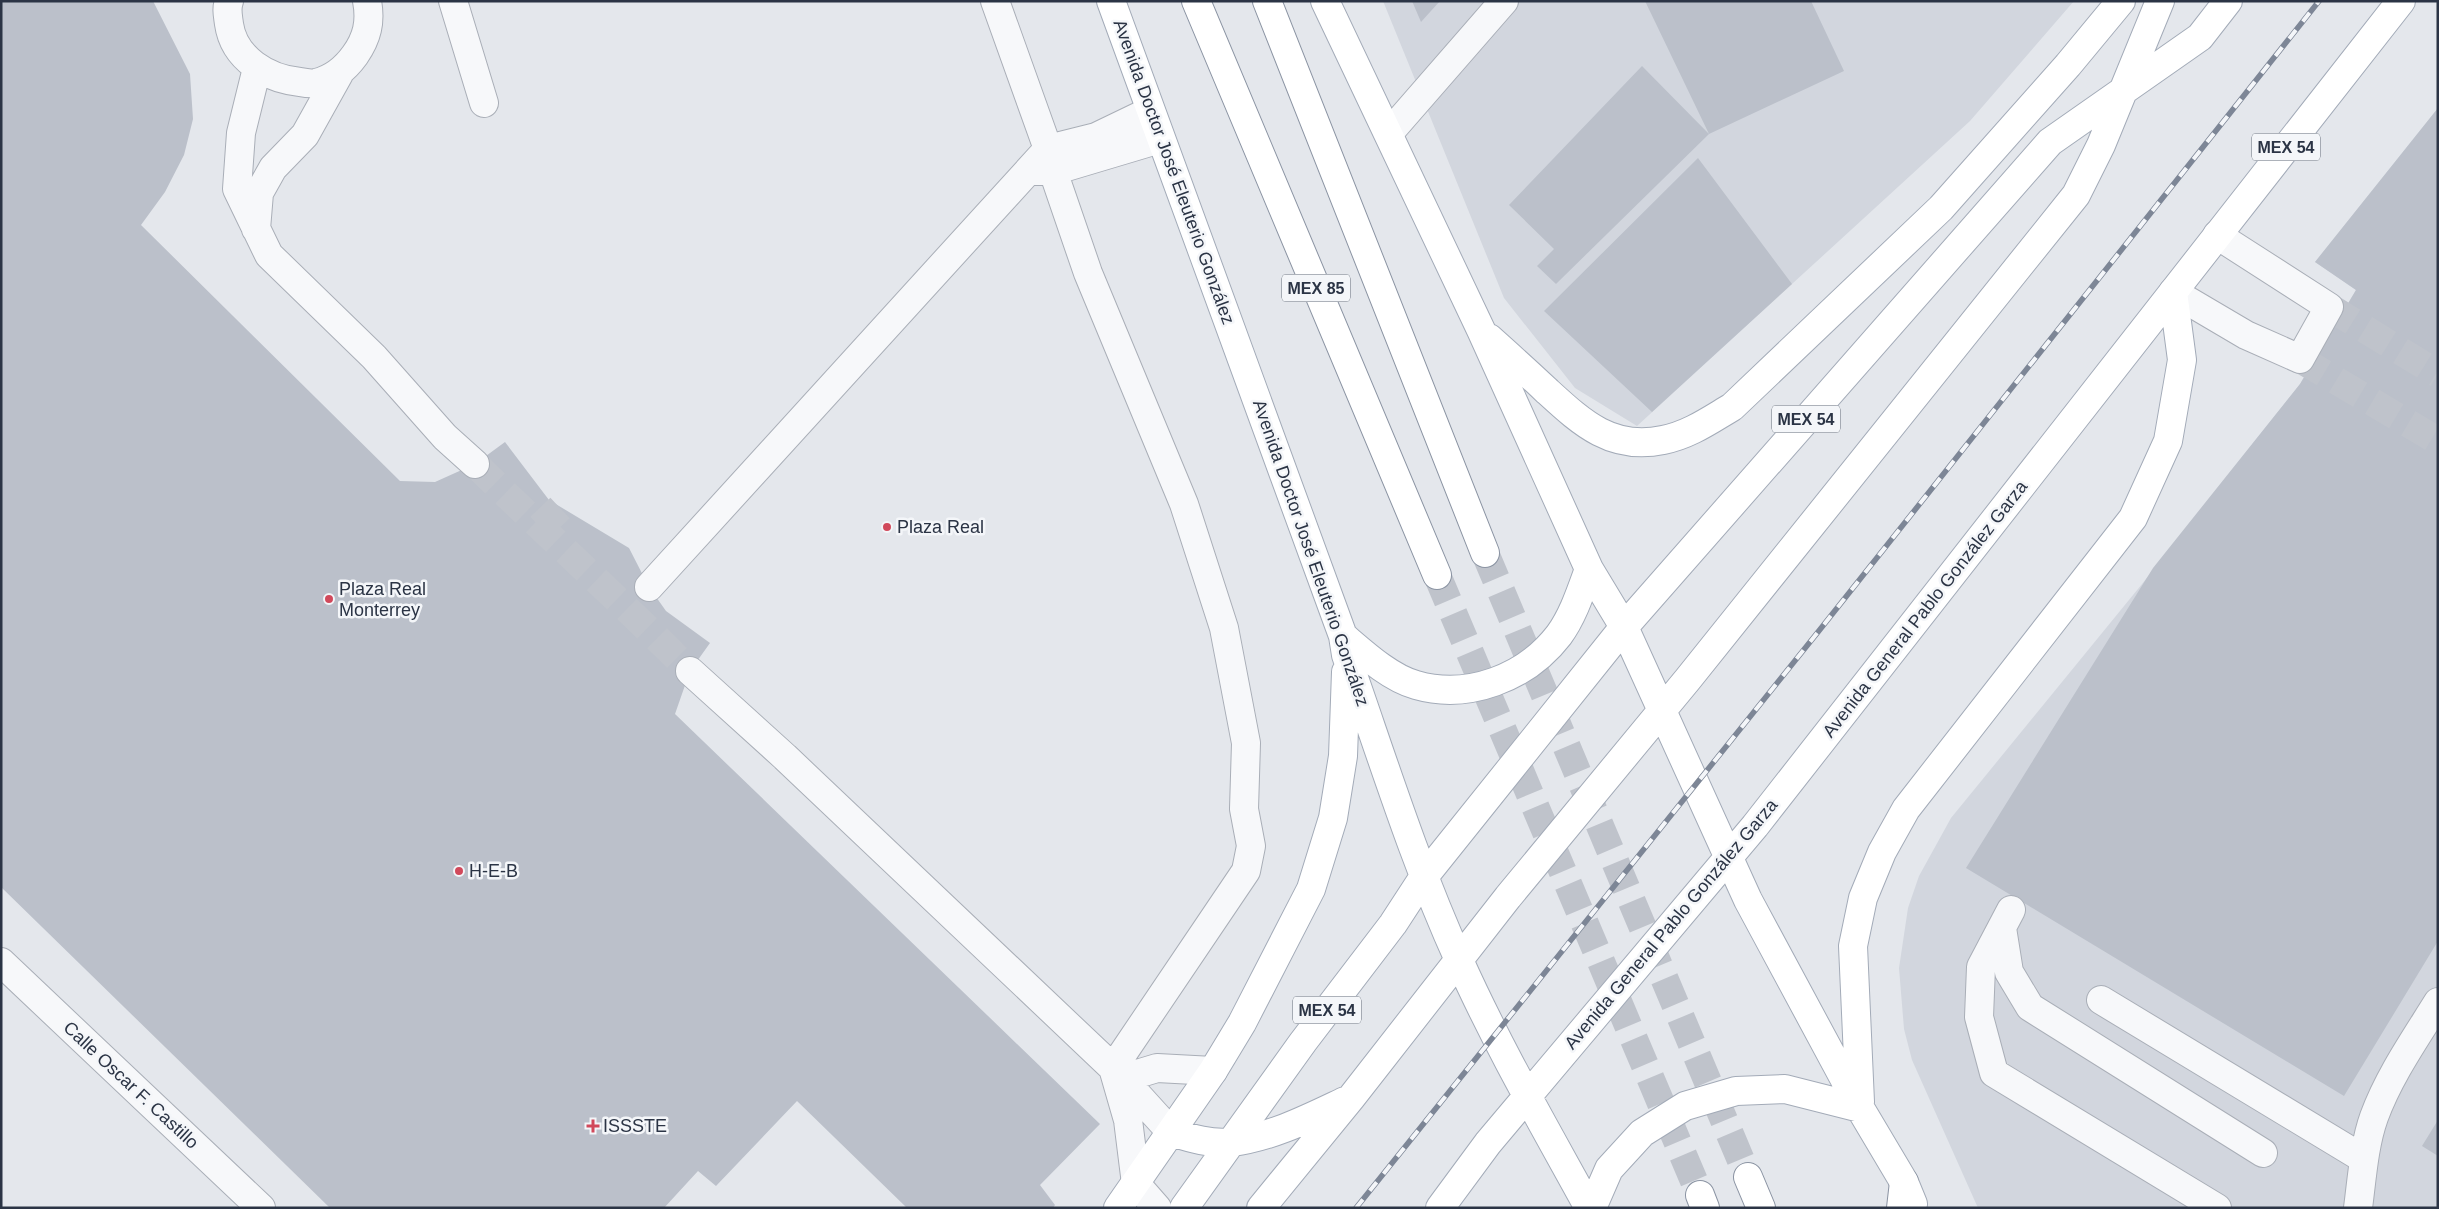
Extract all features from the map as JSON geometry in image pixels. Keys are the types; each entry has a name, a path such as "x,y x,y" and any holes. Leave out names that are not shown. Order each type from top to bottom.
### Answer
{"main road":[{"name":"Avenida Doctor José Eleuterio González","path":"1111,1 1160,139 1260,406 1423,878 1459,961 1527,1097 1591,1208"},
{"name":"MEX 85","path":"1196,1 1437,575"},
{"name":"MEX 85","path":"1267,1 1485,554"},
{"path":"1325,1 1481,330 1589,569 1624,627 1748,900 1860,1108 1902,1195 1915,1208"},
{"path":"1481,330 1584,424 1611,438 1635,442 1663,440 1694,430 1732,407 1941,208 2068,65 2121,1"},
{"path":"1261,1208 1351,1098 1427,998 1459,961 1508,897 1663,710 2076,196 2102,145 2160,1"},
{"name":"MEX 54","path":"1184,1208 1303,1042 1393,924 1423,878 1624,627 2050,142 2200,37 2228,1"},
{"name":"Avenida General Pablo González Garza","path":"1440,1208 1488,1143 1729,859 2401,1"},
{"path":"1860,1108 1853,946 1863,898 1882,852 1906,809 2133,518 2168,441 2182,360 2173,292"},
{"path":"1118,1208 1214,1072 1242,1023 1311,889 1333,818 1343,756 1344,646 1415,685 1447,690 1476,688 1513,674 1540,656 1559,634 1575,605 1589,569"},
{"path":"1591,1208 1609,1169 1642,1133 1685,1106 1736,1091 1785,1089 1860,1108"},
{"path":"1171,1132 1191,1138 1232,1143 1291,1126 1351,1098"},
{"path":"1748,1177 1762,1208"}],"street":[{"path":"229,1 227,7 230,33 242,54 257,68 285,81 315,84 339,74"},
{"path":"256,231 259,193 273,168 305,135 339,74 365,42 370,18 367,1"},
{"path":"453,1 484,103"},
{"path":"995,1 1043,164 1184,504 1224,628 1246,743 1244,809 1252,846 1246,871 1119,1073 1128,1120 1136,1184 1157,1208"},
{"path":"1389,133 1504,1"},
{"path":"257,68 241,134 237,189 269,255 374,357 446,437 475,464"},
{"path":"649,587 1043,164 1150,111"},
{"path":"1043,164 1160,139"},
{"path":"2173,292 2246,335 2300,359 2328,307 2217,235"},
{"path":"690,671 785,757 1119,1073 1171,1132"},
{"path":"2217,1208 1994,1073 1979,1017 1978,992 1981,967 2007,919 2009,972 2030,1007 2263,1153"},
{"name":"Calle Oscar F. Castillo","path":"1,962 261,1208"},
{"path":"2101,1000 2364,1159"},
{"path":"2358,1208 2364,1159 2374,1118 2391,1079 2438,1002"},
{"path":"1119,1073 1157,1068 1214,1072"}],"shaded area":[{"path":"1383,1 2074,1 1970,121 1637,426 1575,388 1504,298"},
{"path":"2438,108 2438,1208 1978,1208 1912,1060 1904,1029 1899,968 1908,908 1919,876 1951,818 2142,584 2300,384 2356,290 2315,262"}],"building":[{"name":"Plaza Real Monterrey","path":"1,1 153,1 190,74 193,119 184,155 165,192 141,225 400,481 435,482 475,464 505,442 549,500 629,548 649,587 666,611 710,643 690,671 675,714 1100,1124 1040,1185 1055,1205 1053,1208 907,1208 797,1101 716,1186 698,1171 664,1208 330,1208 1,887"},
{"path":"1412,1 1440,1 1421,22"},
{"path":"1645,1 1811,1 1844,71 1709,134"},
{"path":"1642,66 1709,134 1556,284 1537,266 1554,249 1509,205"},
{"path":"2438,108 2438,941 2344,1096 1966,868 2153,568 2300,384 2356,290 2315,262"},
{"path":"1698,158 1792,284 1652,412 1544,311"},
{"path":"2438,1120 2438,1156 2422,1146"}],"tunnel":[{"path":"2329,307 2438,374"},
{"path":"2300,359 2438,441"},
{"path":"475,464 690,671"},
{"path":"540,527 560,508"},
{"path":"1485,553 1748,1177"},
{"path":"1437,575 1700,1195"}],"railway":[{"path":"1356,1208 1818,632 2319,1"}],"place":[{"name":"Plaza Real","path":"887,527"},
{"name":"Plaza Real Monterrey","path":"329,599"},
{"name":"H-E-B","path":"459,871"},
{"name":"ISSSTE","path":"593,1126"}]}
